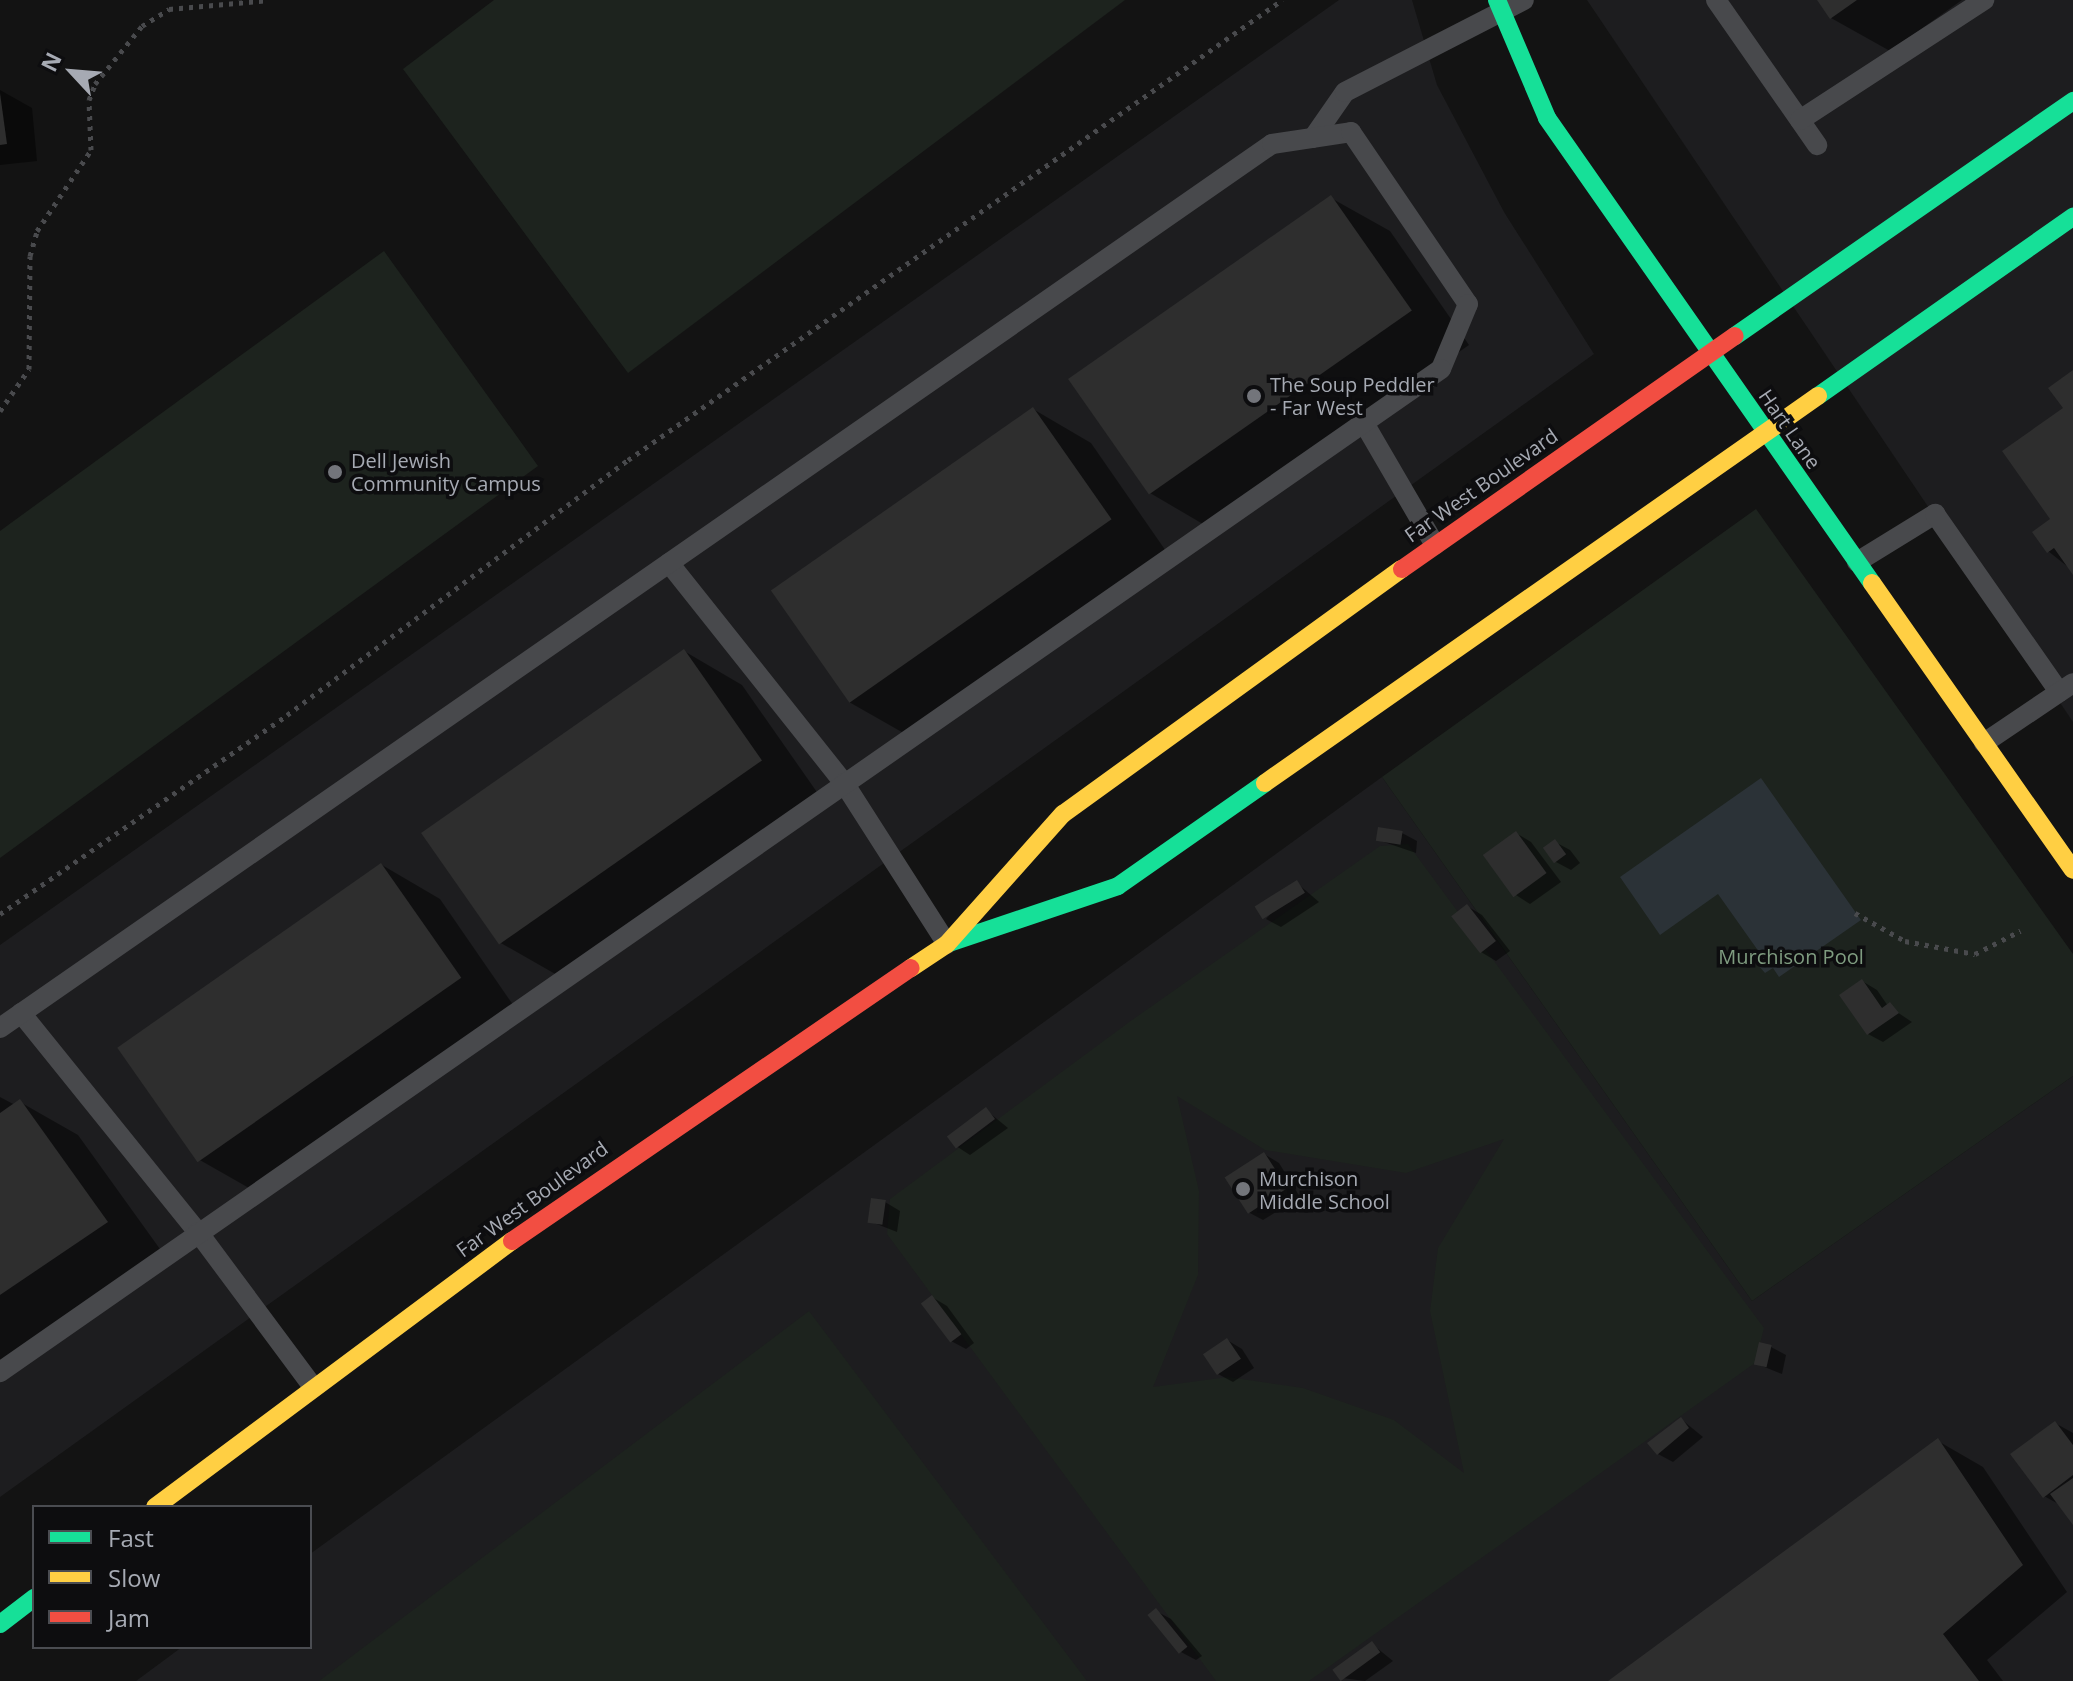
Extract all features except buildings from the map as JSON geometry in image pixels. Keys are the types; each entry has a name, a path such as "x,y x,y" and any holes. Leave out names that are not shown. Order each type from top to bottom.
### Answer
{"street":[{"name":"Hart Lane","path":"1500,6 1547,118 2073,870"},
{"name":"Far West Boulevard","path":"158,1505 566,1200 947,944 1063,814 1435,545 2073,101"},
{"name":"Far West Boulevard","path":"947,944 1118,886 2073,217"},
{"path":"0,1624 32,1600"}],"lane":[{"path":"1313,138 1345,92 1500,6 1524,0"},
{"path":"1716,0 1817,145"},
{"path":"1800,120 1984,0"},
{"path":"0,1028 1272,144 1351,132 1468,304 1441,369 0,1372"},
{"path":"1364,423 1435,545"},
{"path":"1857,562 1935,514 2066,687 1984,743"},
{"path":"669,563 844,783 947,944"},
{"path":"21,1013 198,1232 313,1387"}],"path":[{"path":"0,411 29,369 30,256 37,231 91,150 89,100 95,84 142,26 169,9 269,0"},
{"path":"0,914 287,715 628,460 1282,0"},
{"path":"1855,913 1905,941 1975,954 2020,931"}],"shaded area":[{"path":"1339,0 1412,0 1437,85 1504,212 1594,354 0,1497 0,945"},
{"path":"1587,0 2073,0 2073,722"},
{"name":"Murchison Middle School","path":"1382,777 1752,1301 2073,1076 2073,1681 136,1681 179,1649 312,1649 312,1553"},
{"path":"1761,778 1861,920 1779,977 1773,968 1765,973 1757,964 1764,959 1718,894 1660,935 1620,877"}],"green space":[{"path":"494,0 1125,0 628,373 403,69"},
{"path":"384,251 538,466 0,858 0,531"},
{"name":"Murchison Pool","path":"1756,509 2073,954 2073,1076 1752,1301 1382,777"},
{"path":"1408,844 1764,1328 1755,1363 1309,1681 1216,1681 887,1234 890,1199 1132,1020 1380,846","holes":["1177,1096 1265,1150 1406,1173 1504,1139 1438,1248 1430,1311 1464,1473 1394,1420 1303,1388 1228,1377 1153,1387 1198,1275 1199,1191"]},
{"path":"809,1311 1087,1681 319,1681"}],"traffic: fast":[{"path":"1497,0 1547,118 1872,583"},
{"path":"1735,336 2073,101"},
{"path":"1818,396 2073,217"},
{"path":"949,943 1118,886 1265,783"},
{"path":"0,1624 32,1600"}],"traffic: slow":[{"path":"1265,783 1818,396"},
{"path":"911,968 947,944 1063,814 1402,569"},
{"path":"1872,583 2073,870"},
{"path":"158,1505 512,1241"}],"traffic: jam":[{"path":"1402,569 1735,336"},
{"path":"512,1241 911,968"}],"place":[{"name":"The Soup Peddler - Far West","path":"1254,396"},
{"name":"Dell Jewish Community Campus","path":"335,472"},
{"name":"Murchison Middle School","path":"1243,1189"}]}
